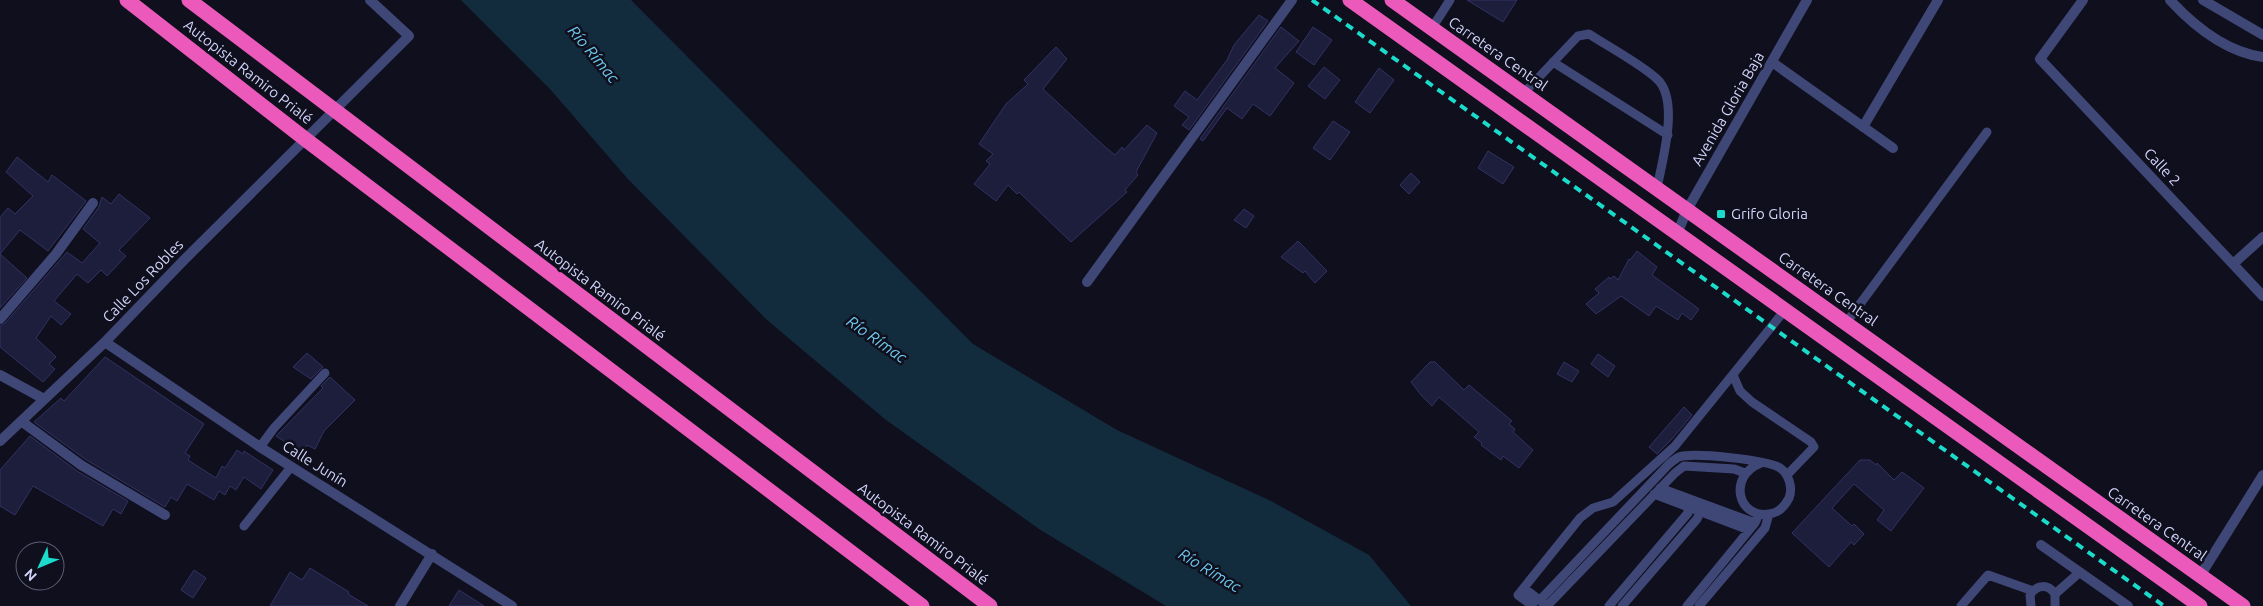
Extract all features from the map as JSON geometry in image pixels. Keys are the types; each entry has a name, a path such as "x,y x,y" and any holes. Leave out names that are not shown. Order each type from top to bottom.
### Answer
{"highway":[{"name":"Autopista Ramiro Prialé","path":"126,0 305,139 922,606"},
{"name":"Autopista Ramiro Prialé","path":"189,0 990,606"},
{"path":"1350,0 2200,606"},
{"name":"Carretera Central","path":"1392,0 2243,606"}],"street":[{"name":"Calle Los Robles","path":"0,440 105,342 409,36 370,0"},
{"path":"1087,282 1292,0"},
{"name":"Avenida Gloria Baja","path":"1677,234 1687,210 1807,0"},
{"path":"1863,127 1938,0"},
{"name":"Calle 2","path":"2083,0 2040,59 2263,296"},
{"path":"2170,0 2179,10 2220,43 2247,55 2263,57"},
{"path":"2203,0 2263,35"},
{"path":"1772,62 1893,148"},
{"path":"0,319 56,254 93,202"},
{"path":"2233,264 2263,238"},
{"name":"Calle Junín","path":"105,342 260,447 512,606"},
{"path":"0,374 44,399"},
{"path":"21,421 81,465 165,515"},
{"path":"2200,576 2263,475"},
{"path":"2040,544 2128,606"},
{"path":"400,606 432,554"}],"lane":[{"path":"1432,28 1450,0"},
{"path":"1523,94 1578,36 1589,34 1659,80 1667,99 1668,135 1657,188"},
{"path":"1553,62 1668,135"},
{"path":"1846,323 1987,132"},
{"path":"1540,604 1521,591 1580,518 1593,508 1613,502 1675,446 1785,310"},
{"path":"260,447 274,428 325,373"},
{"path":"1733,375 1740,391 1752,402 1811,442 1814,447 1787,476"},
{"path":"1540,604 1669,464 1679,457 1746,459 1772,464 1781,468 1791,485 1790,495 1786,504 1779,511 1759,514 1750,509 1742,497 1740,482 1745,473 1752,466 1761,463"},
{"path":"1540,604 1684,466 1734,469 1745,473"},
{"path":"244,526 291,467"},
{"path":"1657,491 1688,508 1749,530"},
{"path":"1657,491 1755,523"},
{"path":"1609,606 1688,513 1688,508"},
{"path":"1622,606 1697,519 1700,512"},
{"path":"1687,606 1755,523 1759,514"},
{"path":"1699,606 1765,528 1769,514"},
{"path":"2055,594 2080,572"},
{"path":"1961,606 1988,575 2033,591"},
{"path":"2031,606 2029,600 2033,591 2037,587 2048,587 2055,594 2055,606"}],"water":[{"name":"Río Rímac","path":"461,0 631,0 973,344 1117,430 1271,501 1369,555 1411,606 1166,606 1039,529 886,420 767,320 627,178 550,89"}],"building":[{"path":"1467,0 1517,0 1503,22"},
{"path":"1259,15 1268,21 1189,130 1182,125 1189,117 1174,106 1185,91 1197,100 1227,60 1234,45"},
{"path":"1281,27 1299,41 1275,68 1294,83 1270,116 1253,104 1242,119 1227,108 1203,141 1200,139"},
{"path":"1313,27 1332,40 1314,65 1296,52"},
{"path":"1056,47 1067,59 1043,89 1104,146 1115,155 1122,147 1124,150 1147,125 1157,133 1136,172 1138,175 1125,190 1127,192 1071,242 1019,192 1017,194 1008,185 996,201 974,184 990,164 986,161 993,154 979,144 1006,104 1028,84 1024,80"},
{"path":"1324,67 1340,80 1325,99 1308,86"},
{"path":"1379,68 1394,80 1370,113 1355,102"},
{"path":"1333,121 1350,132 1330,160 1313,148"},
{"path":"1488,151 1514,167 1503,184 1478,168"},
{"path":"17,157 48,182 52,175 86,201 48,251 20,230 0,254 0,217 8,208 15,214 33,196 6,172"},
{"path":"1411,173 1420,182 1409,194 1400,185"},
{"path":"119,194 150,218 119,250 126,256 107,276 101,270 88,283 77,274 54,301 71,314 61,325 51,316 36,338 56,357 49,364 55,369 43,382 0,347 0,326 5,323 67,252 82,263 100,243 83,229 99,207 102,197 111,204"},
{"path":"1244,209 1254,216 1246,228 1234,220"},
{"path":"1298,241 1327,271 1315,283 1305,271 1303,273 1281,257"},
{"path":"1637,251 1657,267 1652,275 1699,309 1691,320 1682,313 1678,320 1656,306 1649,316 1621,296 1596,314 1586,304 1599,293 1595,289 1609,277 1610,279 1614,276 1618,280 1629,259"},
{"path":"0,254 27,278 0,308"},
{"path":"307,353 323,367 311,379 293,367"},
{"path":"1598,354 1615,366 1608,377 1591,364"},
{"path":"105,357 204,424 185,453 190,456 188,460 216,478 222,466 225,468 237,450 243,454 244,451 273,470 261,489 244,477 236,490 230,486 225,495 219,491 214,500 187,484 177,501 171,497 165,507 85,459 34,422 61,398 64,401"},
{"path":"1430,362 1435,362 1464,390 1469,385 1512,421 1509,424 1515,429 1513,432 1533,450 1519,468 1503,456 1501,460 1481,445 1482,443 1474,437 1479,432 1439,397 1432,406 1421,395 1411,382"},
{"path":"1564,362 1579,371 1572,382 1557,374"},
{"path":"330,377 355,400 324,431 315,449 307,445 302,453 276,436 323,388 321,386"},
{"path":"1684,407 1692,415 1657,454 1649,447"},
{"path":"30,436 77,471 128,501 121,514 113,509 103,526 33,486 15,515 0,506 0,470"},
{"path":"1860,460 1870,460 1876,465 1877,463 1894,480 1902,472 1924,488 1891,531 1877,520 1884,510 1854,484 1832,508 1864,534 1854,545 1851,542 1829,567 1792,533"},
{"path":"310,568 368,606 270,606 290,572 302,580"},
{"path":"194,570 206,578 193,598 181,590"},
{"path":"459,590 484,606 449,606"}],"railway":[{"path":"1312,0 2164,606"}],"place":[{"name":"Grifo Gloria","path":"1721,214"}]}
